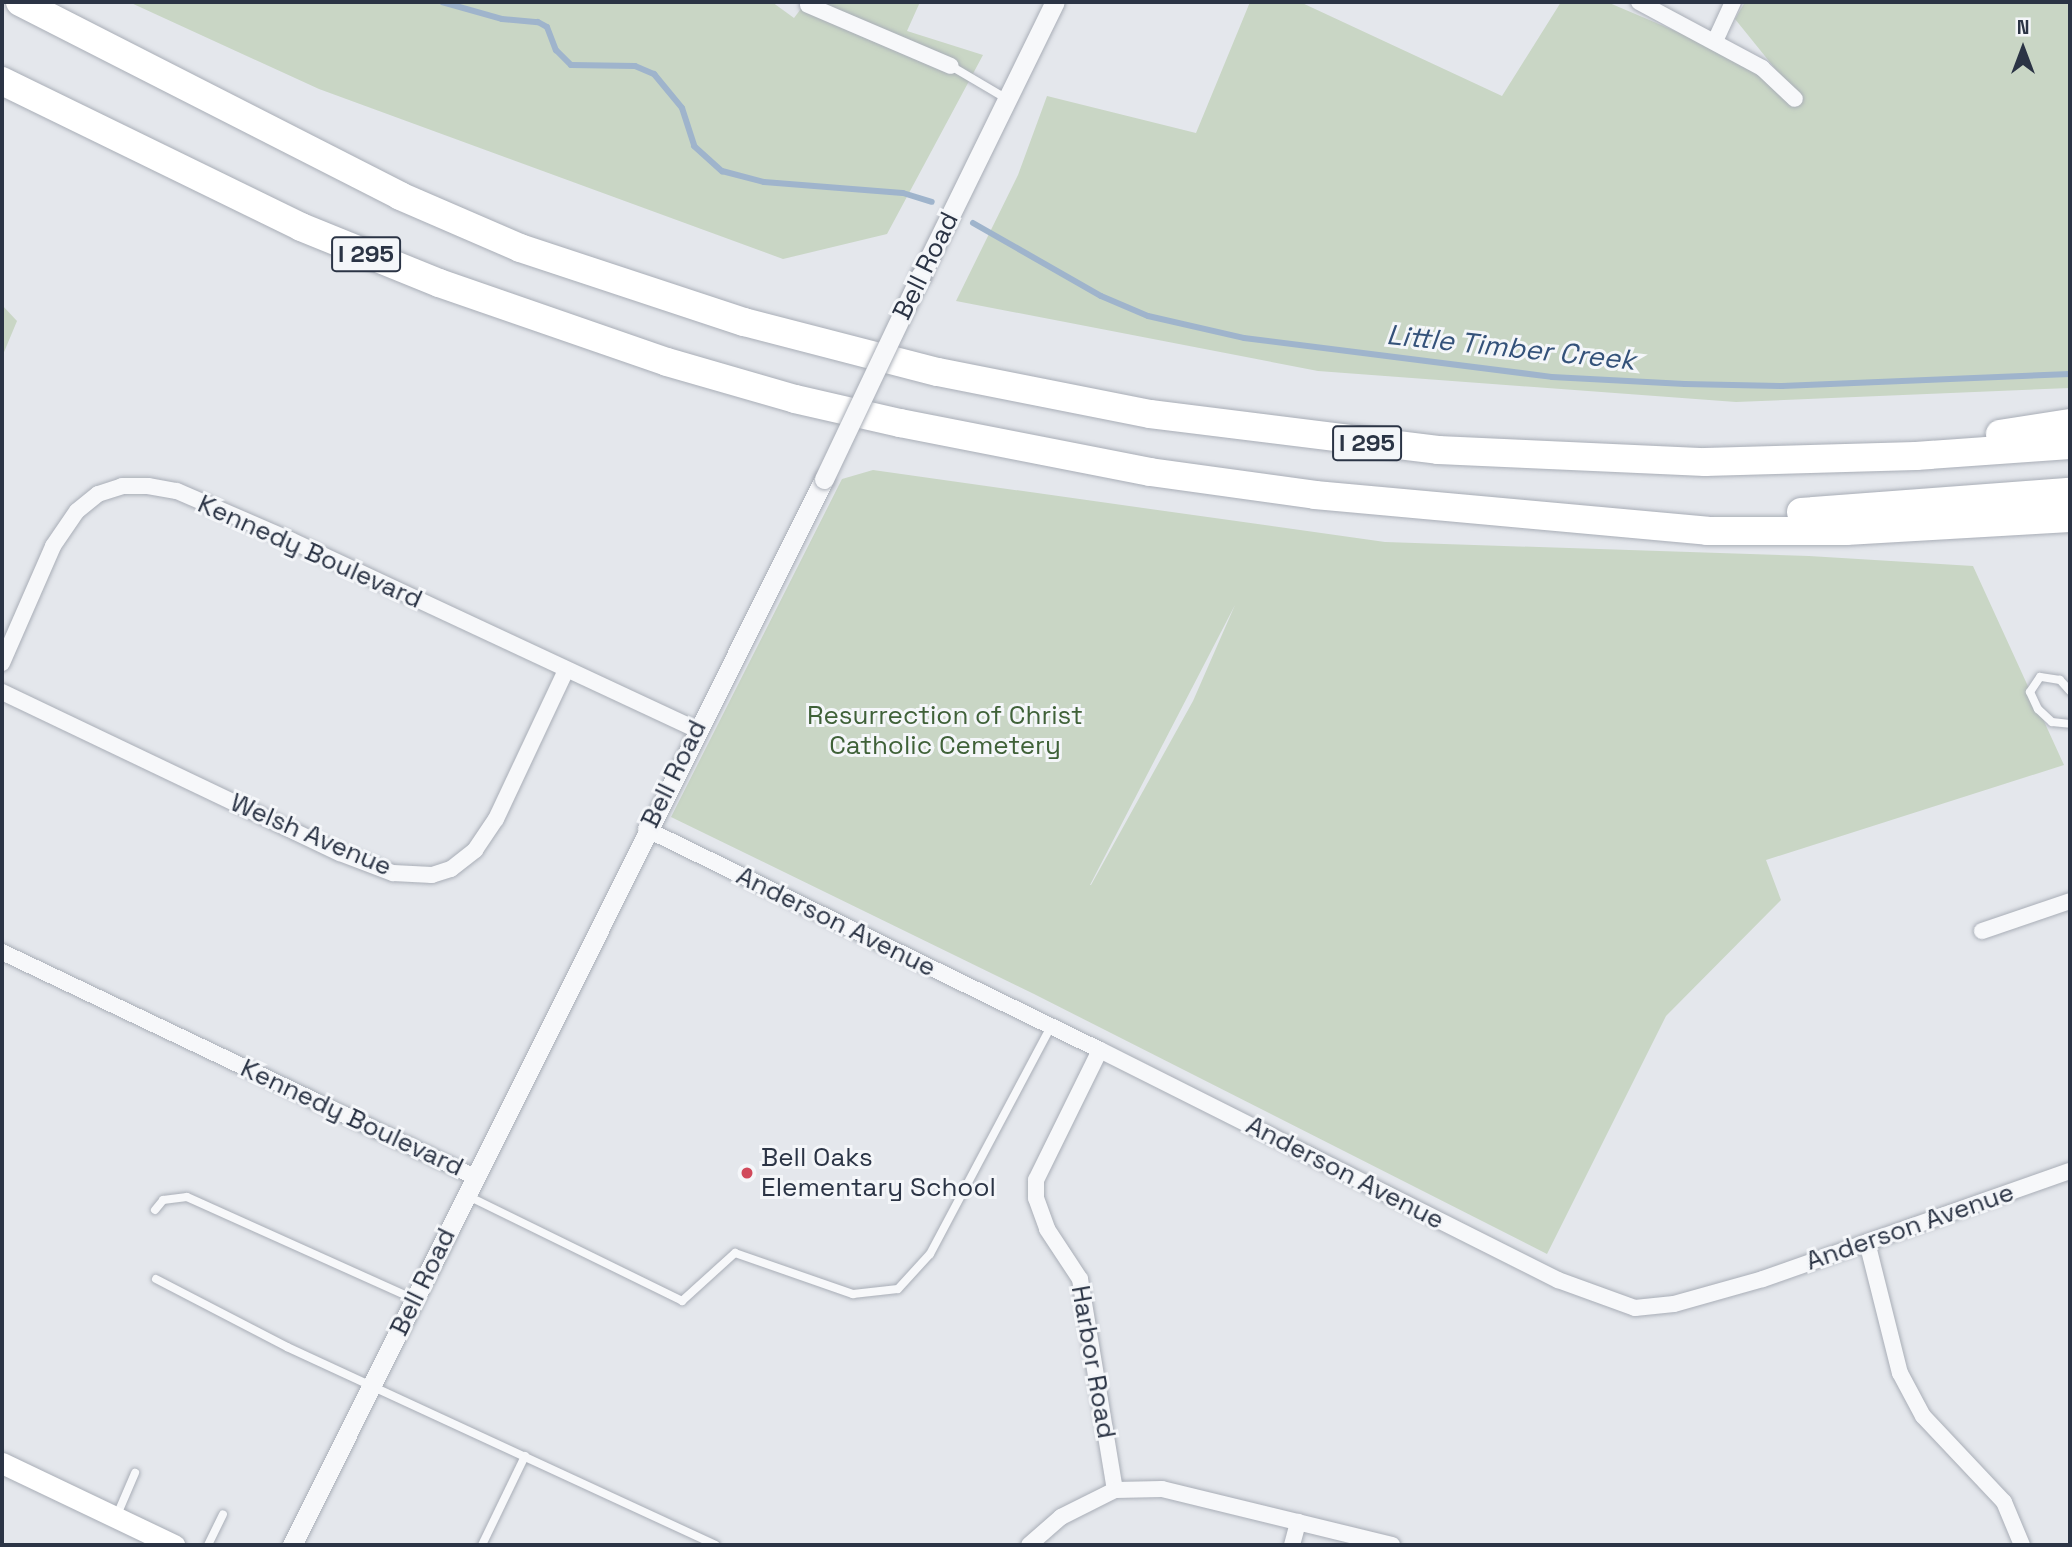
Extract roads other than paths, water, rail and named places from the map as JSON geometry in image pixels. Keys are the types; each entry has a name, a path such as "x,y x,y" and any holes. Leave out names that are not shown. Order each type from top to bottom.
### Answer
{"highway":[{"name":"I 295","path":"20,2 400,195 508,243 744,322 867,355 1150,414 1341,441 1581,459 1839,459 2070,445"},
{"name":"I 295","path":"2,81 345,246 611,345 747,386 900,423 1150,472 1315,495 1507,513 1851,511 2070,492"},
{"path":"1839,459 2070,423"},
{"path":"1507,513 1707,531 1846,531 2070,518"}],"main road":[{"path":"2,1463 174,1545"}],"street":[{"name":"Bell Road","path":"292,1545 646,829 824,479 1055,2"},
{"path":"1639,2 1716,39 1762,68 1795,99"},
{"path":"1716,39 1733,2"},
{"path":"808,5 951,66"},
{"name":"Kennedy Boulevard","path":"2,663 53,546 76,511 98,494 122,486 148,486 177,491 290,540 696,729"},
{"name":"Welsh Avenue","path":"2,692 340,853 393,873 432,875 451,869 475,850 496,819 566,670"},
{"name":"Anderson Avenue","path":"646,829 1609,1302 1635,1308 1674,1304 1763,1279 2070,1171"},
{"path":"1982,931 2070,901"},
{"name":"Kennedy Boulevard","path":"2,953 475,1177"},
{"name":"Harbor Road","path":"1100,1050 1035,1180 1035,1198 1047,1229 1080,1279 1115,1490"},
{"path":"1867,1242 1900,1373 1923,1416 2004,1502 2022,1545"},
{"path":"1029,1545 1061,1517 1115,1490 1162,1489 1392,1545"},
{"path":"1292,1545 1298,1522"}],"lane":[{"path":"951,66 1007,99"},
{"path":"2070,691 2060,680 2040,677 2030,692 2038,709 2052,722 2070,723"},
{"path":"466,1195 681,1301 735,1253 853,1294 898,1289 930,1254 1051,1026"},
{"path":"155,1210 163,1200 187,1197 414,1299"},
{"path":"156,1279 287,1347 716,1545"},
{"path":"482,1545 525,1456"},
{"path":"115,1518 135,1472"},
{"path":"208,1545 223,1514"}],"waterway":[{"name":"Little Timber Creek","path":"442,2 502,19 538,22 547,27 556,50 571,65 635,66 654,74 682,108 694,146 722,171 764,182 903,193 932,202"},
{"name":"Little Timber Creek","path":"973,223 1101,296 1148,316 1244,338 1552,377 1685,384 1782,386 2070,374"}],"place":[{"name":"Bell Oaks Elementary School","path":"747,1173"}],"park label":[{"name":"Resurrection of Christ Catholic Cemetery","path":"945,731"}]}
